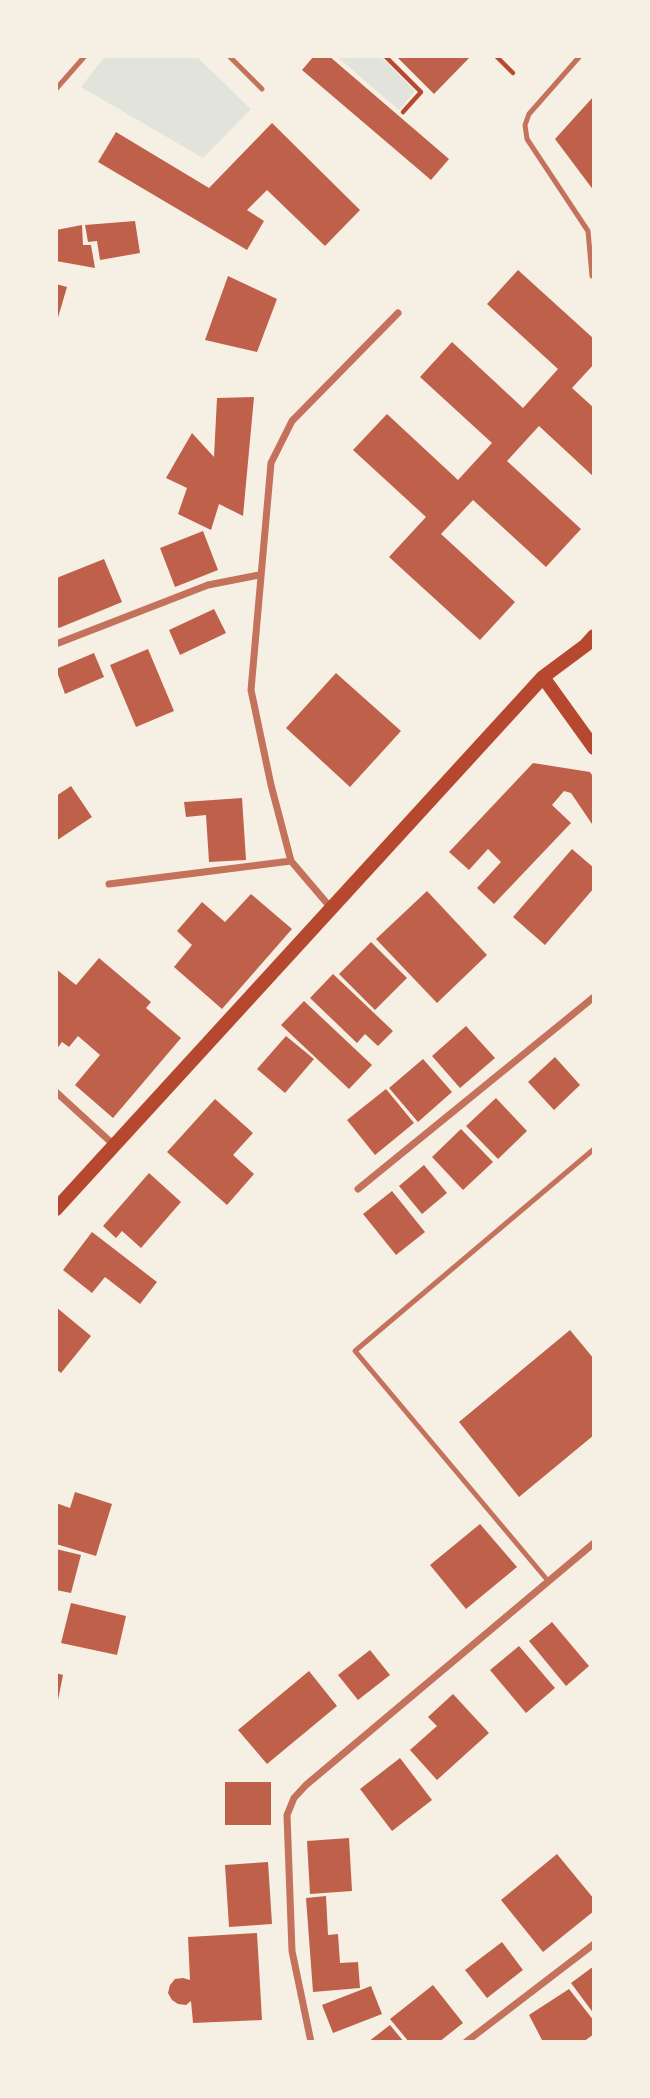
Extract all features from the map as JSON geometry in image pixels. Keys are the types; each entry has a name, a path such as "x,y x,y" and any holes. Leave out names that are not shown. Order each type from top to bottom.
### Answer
{"main road":[{"path":"56,1209 543,677 594,636"},
{"path":"543,677 594,748"}],"street":[{"path":"331,908 291,861 251,691 259,575 271,463 292,421 398,313"},
{"path":"56,644 208,585 259,575"},
{"path":"109,884 291,861"},
{"path":"358,1189 594,997"},
{"path":"56,1092 114,1146"},
{"path":"311,2042 292,1951 287,1815 294,1798 306,1785 594,1543"},
{"path":"466,2042 594,1944"}],"lane":[{"path":"56,89 85,56"},
{"path":"229,56 262,89"},
{"path":"580,56 529,114 525,125 527,139 588,231 592,276"},
{"path":"549,1582 355,1351 594,1149"}],"path":[{"path":"385,56 421,92 403,112"},
{"path":"496,56 513,73"}],"shaded area":[{"path":"105,56 196,56 251,109 203,158 81,87"},
{"path":"336,56 380,56 415,91 399,110"}],"building":[{"path":"314,56 329,56 449,159 431,180 302,70"},
{"path":"396,56 471,56 434,94"},
{"path":"594,96 594,191 555,139"},
{"path":"272,123 360,210 325,246 267,190 247,210 264,221 247,250 98,162 116,132 209,188"},
{"path":"135,221 140,253 100,260 97,241 88,242 85,225"},
{"path":"82,225 83,245 91,245 95,268 56,261 56,230"},
{"path":"518,270 594,339 594,364 572,388 594,408 594,477 539,426 507,461 581,529 546,567 473,500 441,534 515,602 480,640 389,557 426,517 353,450 387,414 458,480 492,443 420,377 452,342 523,408 558,369 487,304"},
{"path":"228,276 277,299 257,352 205,340"},
{"path":"56,284 67,287 57,321 56,320"},
{"path":"254,397 243,516 219,504 211,530 178,514 187,488 166,478 192,433 214,457 217,398"},
{"path":"203,531 218,570 175,587 160,548"},
{"path":"104,559 122,602 59,628 56,625 56,580"},
{"path":"214,609 226,633 180,655 169,630"},
{"path":"148,649 174,711 136,727 110,665"},
{"path":"94,653 104,677 65,694 56,669"},
{"path":"336,673 401,731 350,787 286,728"},
{"path":"533,763 590,772 594,778 594,827 571,793 564,791 552,805 571,823 494,904 477,888 501,862 488,849 469,870 449,852"},
{"path":"71,786 92,817 56,841 56,796"},
{"path":"242,798 246,860 209,862 206,815 186,817 184,802"},
{"path":"572,849 594,868 594,888 545,945 513,917"},
{"path":"427,891 487,955 437,1003 376,939"},
{"path":"251,894 292,929 222,1009 174,967 192,945 177,931 202,902 225,922"},
{"path":"371,942 407,978 375,1010 339,974"},
{"path":"99,958 151,1002 146,1008 181,1038 113,1118 75,1085 100,1055 78,1036 69,1047 62,1042 56,1050 56,969 76,985"},
{"path":"333,974 393,1031 378,1046 365,1034 357,1043 310,998"},
{"path":"304,1001 372,1065 349,1089 281,1025"},
{"path":"466,1026 495,1058 460,1088 432,1056"},
{"path":"286,1036 314,1059 285,1093 257,1069"},
{"path":"555,1057 580,1085 554,1110 528,1082"},
{"path":"423,1059 452,1092 418,1122 389,1088"},
{"path":"386,1089 414,1123 375,1155 347,1120"},
{"path":"496,1098 527,1131 498,1159 466,1126"},
{"path":"215,1099 253,1133 233,1155 254,1174 227,1205 167,1152"},
{"path":"461,1129 493,1162 463,1190 432,1157"},
{"path":"424,1165 447,1193 422,1214 399,1186"},
{"path":"149,1173 181,1202 141,1248 122,1231 116,1238 103,1226"},
{"path":"392,1191 425,1232 396,1255 363,1214"},
{"path":"92,1232 157,1282 140,1304 105,1277 92,1293 63,1270"},
{"path":"56,1307 91,1336 61,1373 56,1369"},
{"path":"570,1330 594,1359 594,1435 519,1497 459,1422"},
{"path":"75,1492 112,1504 96,1556 56,1544 56,1503 70,1508"},
{"path":"480,1524 517,1567 466,1609 430,1565"},
{"path":"56,1549 81,1555 71,1593 56,1590"},
{"path":"71,1603 126,1616 117,1655 61,1643"},
{"path":"552,1622 589,1666 566,1686 529,1641"},
{"path":"519,1646 555,1688 526,1713 490,1670"},
{"path":"370,1650 390,1675 358,1700 338,1675"},
{"path":"309,1671 337,1706 267,1764 238,1730"},
{"path":"56,1673 63,1675 58,1700 56,1699"},
{"path":"453,1694 489,1733 437,1780 410,1750 437,1726 428,1717"},
{"path":"400,1758 432,1800 392,1831 360,1789"},
{"path":"225,1782 271,1782 271,1825 225,1825"},
{"path":"349,1838 352,1891 310,1894 307,1841"},
{"path":"557,1854 594,1899 594,1911 543,1952 501,1900"},
{"path":"268,1862 272,1924 229,1927 225,1865"},
{"path":"326,1896 328,1935 338,1934 340,1963 358,1962 360,1988 313,1992 306,1898"},
{"path":"257,1933 262,2020 193,2023 191,2001 186,2005 178,2004 168,1993 175,1979 190,1980 188,1937"},
{"path":"502,1942 523,1970 487,1998 465,1970"},
{"path":"594,1966 594,2014 571,1983"},
{"path":"433,1985 463,2023 439,2042 409,2042 390,2019"},
{"path":"371,1986 382,2014 333,2033 322,2005"},
{"path":"569,1989 594,2021 594,2034 583,2042 543,2042 529,2015"},
{"path":"390,2025 404,2042 368,2042"}]}
